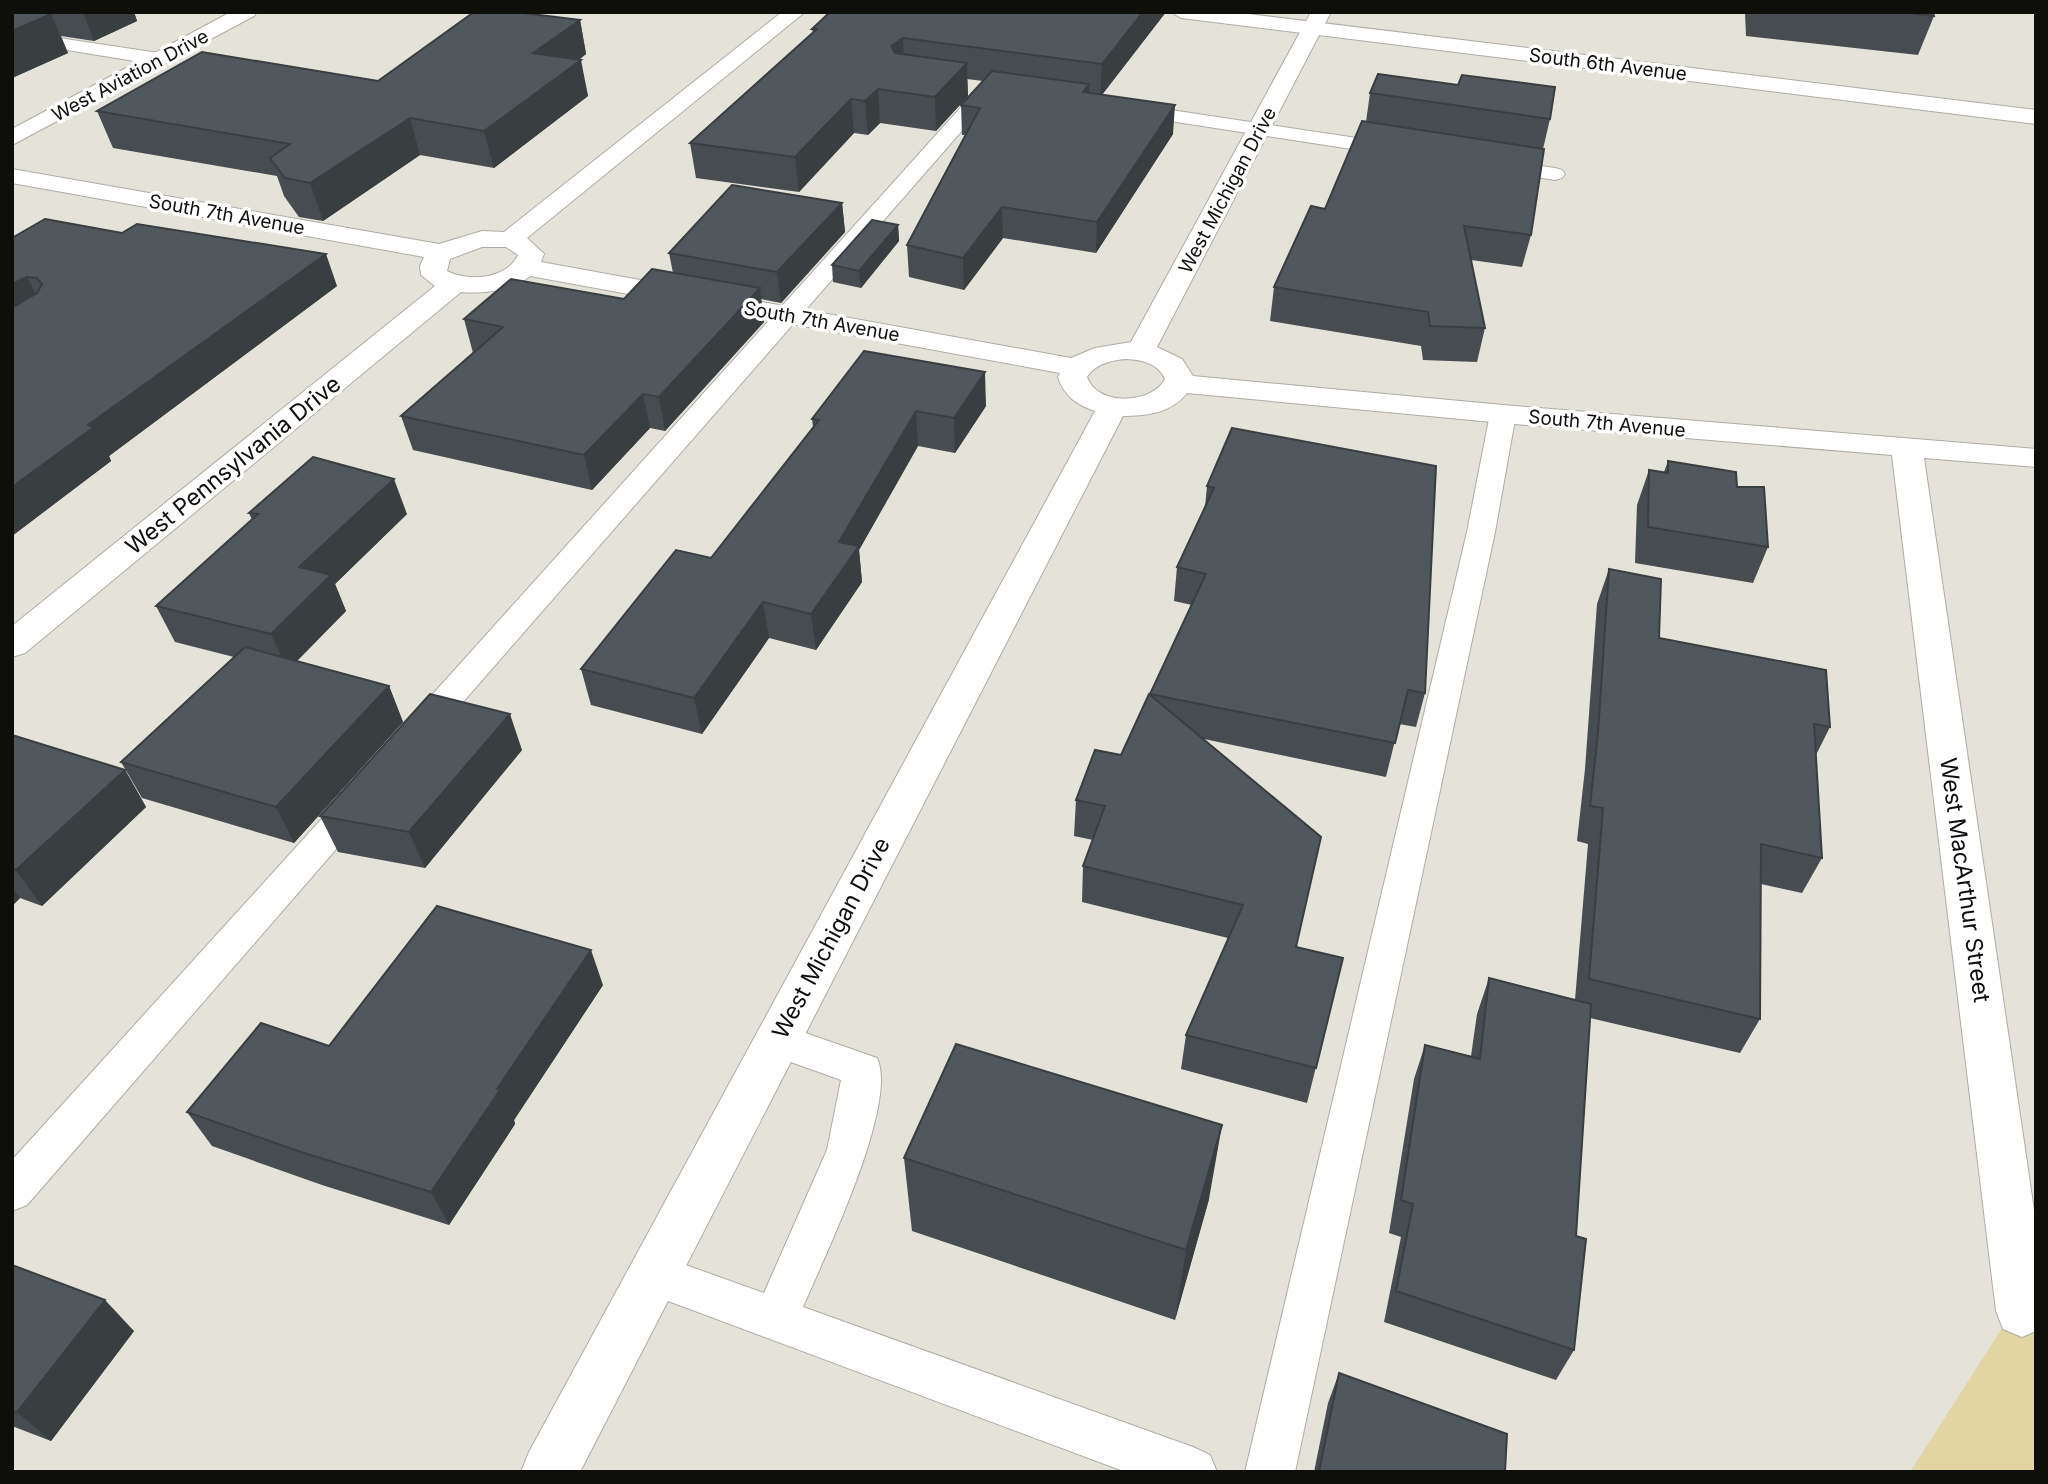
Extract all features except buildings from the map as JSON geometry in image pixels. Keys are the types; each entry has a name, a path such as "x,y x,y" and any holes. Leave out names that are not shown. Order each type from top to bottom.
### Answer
{"street":[{"name":"West Aviation Drive","path":"12,138 247,12"},
{"path":"509,240 795,12"},
{"name":"South 6th Avenue","path":"1181,12 1317,20 2036,117"},
{"name":"West Michigan Drive","path":"1140,351 1317,20"},
{"name":"South 7th Avenue","path":"12,176 443,253"},
{"path":"482,239 509,240 519,243 531,254 526,267 516,274 494,282 454,284 434,275 432,268 435,260 443,253 467,242 482,239"},
{"name":"South 7th Avenue","path":"526,267 1077,368"},
{"name":"West Pennsylvania Drive","path":"12,645 454,284"},
{"path":"1126,350 1140,351 1153,354 1173,365 1178,372 1179,383 1172,395 1146,406 1113,406 1098,402 1078,388 1074,380 1077,368 1088,358 1126,350"},
{"name":"South 7th Avenue","path":"1179,383 1503,414 2036,458"},
{"name":"West Michigan Drive","path":"549,1472 1113,406"},
{"name":"West MacArthur Street","path":"1907,449 2022,1311"}],"lane":[{"path":"12,36 159,59"},
{"path":"12,1191 788,315 982,90"},
{"path":"1110,107 1417,153"},
{"path":"1472,162 1555,174"},
{"path":"1270,1472 1481,532 1503,414"},
{"path":"776,1318 848,1150 863,1070 777,1040"},
{"path":"652,1273 1193,1472"}],"shaded area":[{"path":"2036,1275 2036,1472 1910,1472"}]}
